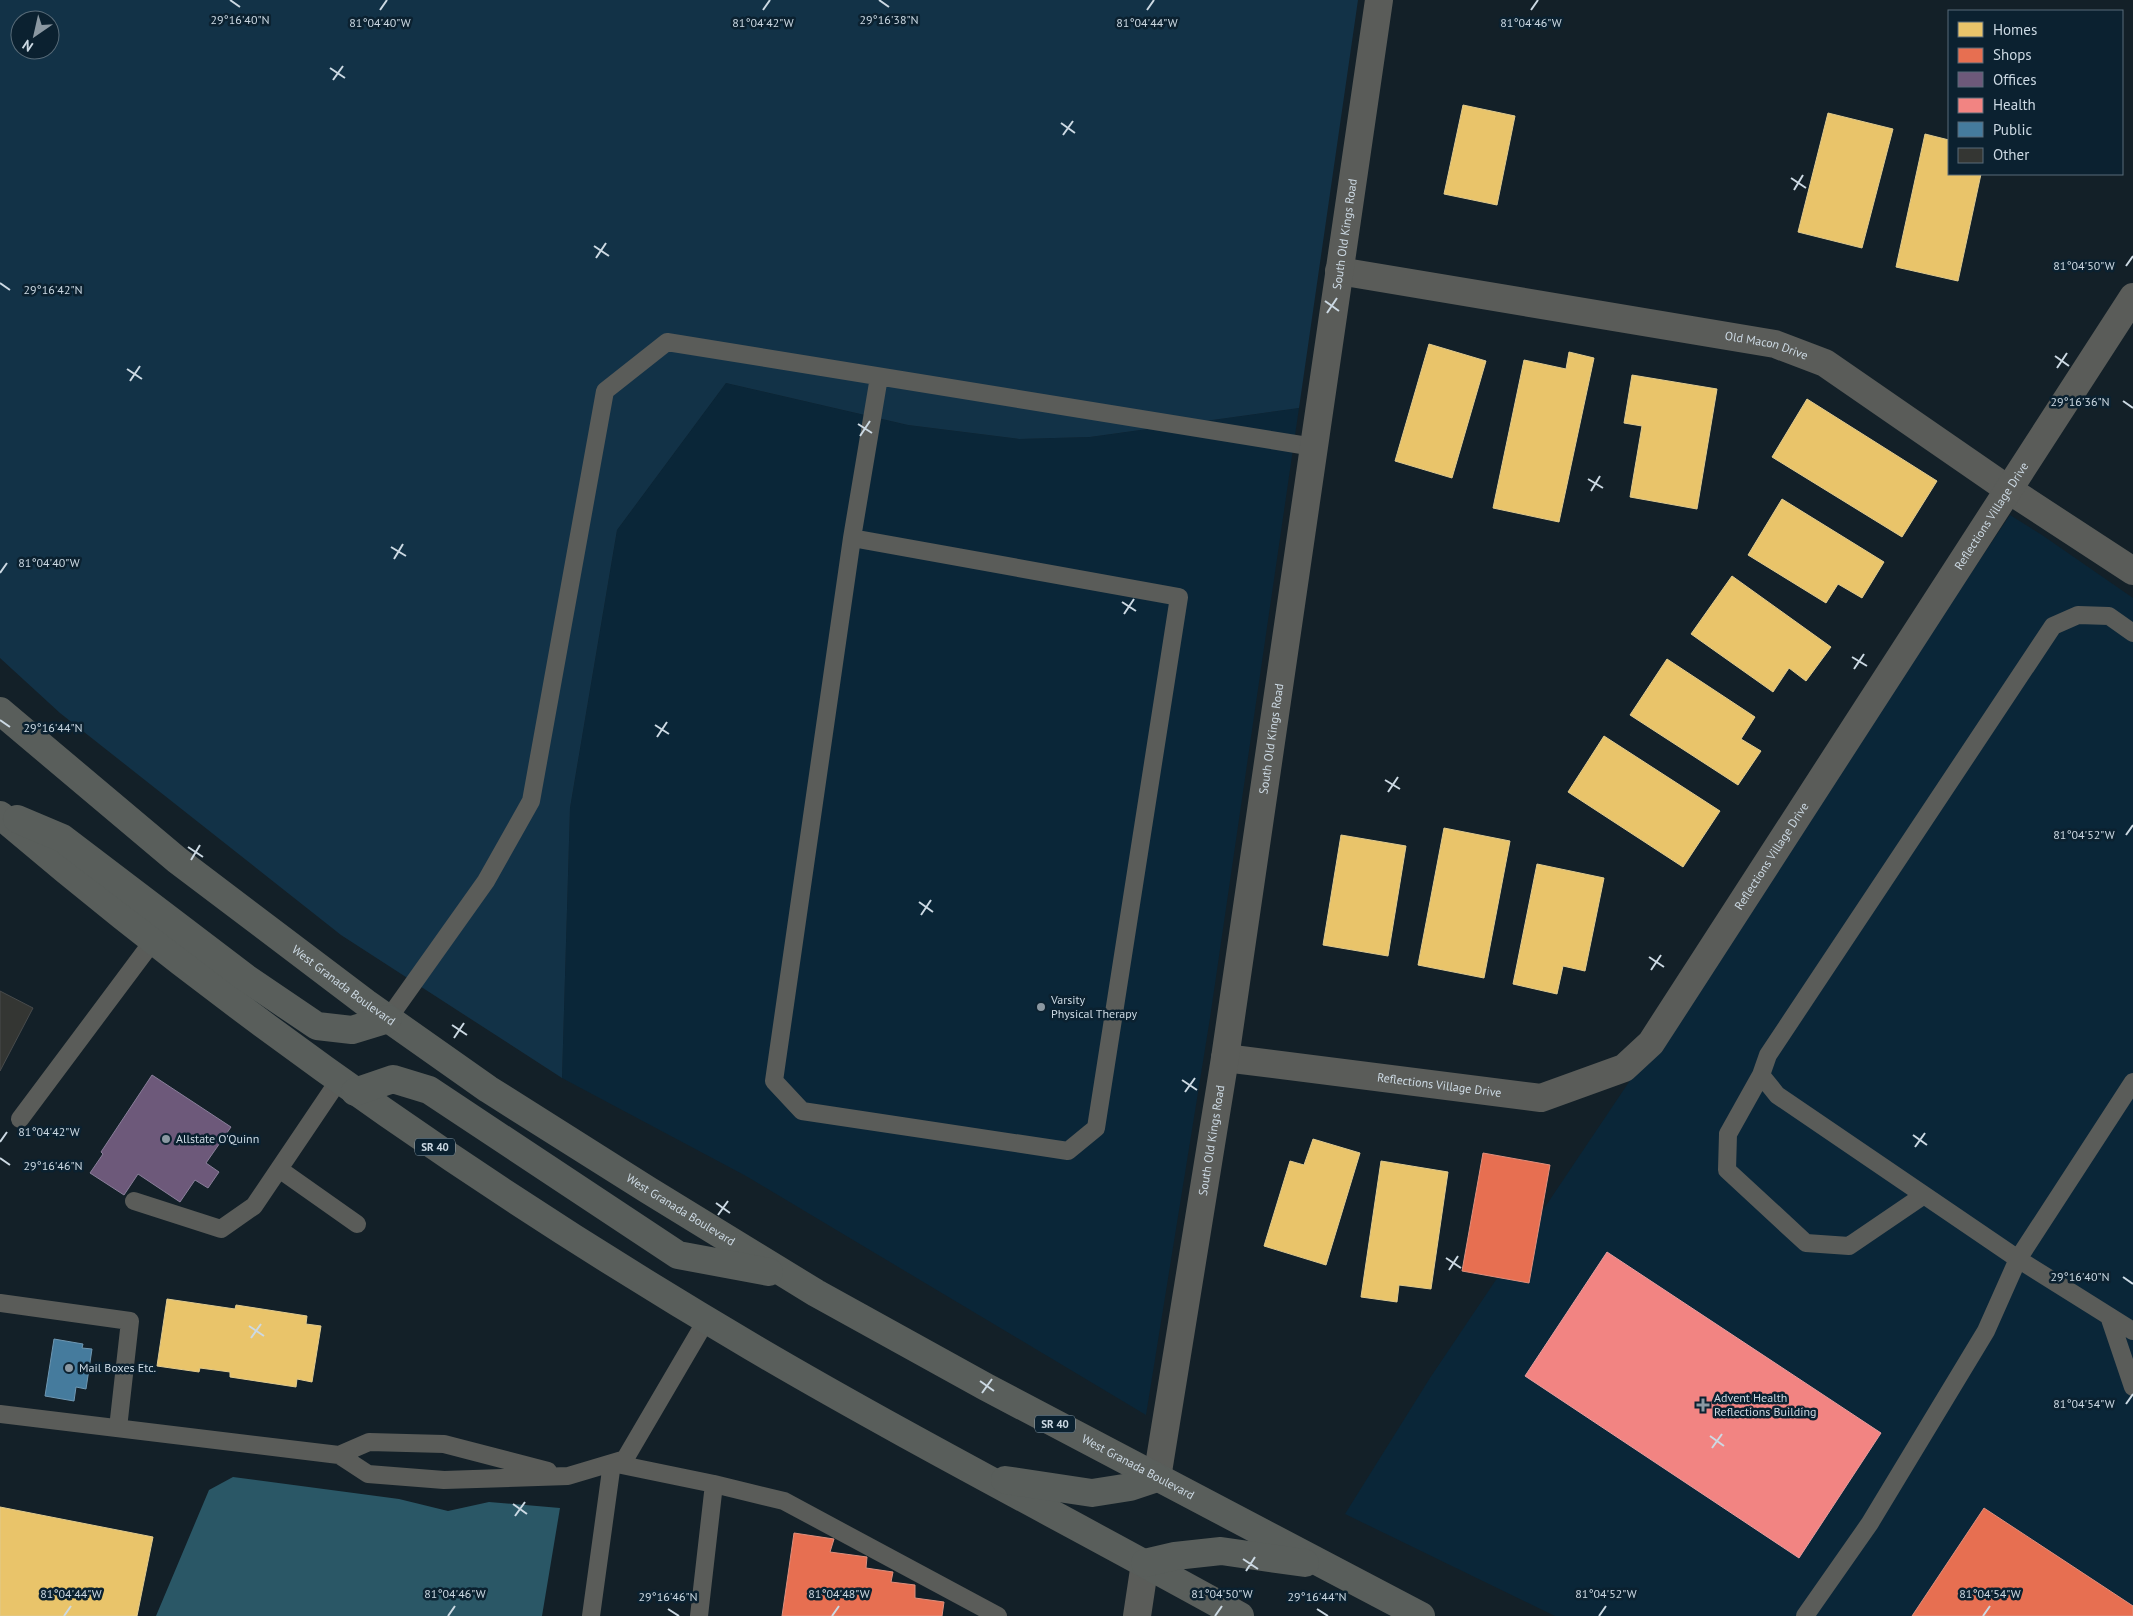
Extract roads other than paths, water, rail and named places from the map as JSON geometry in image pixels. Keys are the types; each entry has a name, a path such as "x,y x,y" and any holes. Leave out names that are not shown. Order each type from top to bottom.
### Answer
{"main road":[{"name":"West Granada Boulevard","path":"0,711 177,860 388,1019 488,1089 787,1275 986,1387 1420,1616"},
{"path":"0,813 62,838 246,978 317,1026 352,1030 388,1019"},
{"name":"SR 40","path":"0,813 80,883 153,941 347,1086 500,1191 753,1348 1240,1616"},
{"path":"347,1086 393,1079 429,1090 678,1254 787,1275"},
{"path":"986,1477 1092,1493 1130,1487 1157,1478"},
{"path":"1145,1563 1175,1556 1221,1551 1326,1566"}],"street":[{"name":"South Old Kings Road","path":"1157,1478 1225,1058 1378,0"},
{"name":"Old Macon Drive","path":"1340,271 1775,344 1825,363 2009,490 2133,571"},
{"name":"Reflections Village Drive","path":"1225,1058 1541,1098 1624,1068 1651,1043 2133,297"},
{"path":"1137,1616 1145,1563"}],"lane":[{"path":"388,1019 486,881 531,801 605,391 667,342 1314,447"},
{"path":"852,538 1179,597 1096,1128 1068,1151 802,1110 774,1081 852,538 879,377"},
{"path":"1924,1195 1849,1246 1806,1243 1727,1170 1728,1134 1761,1075 1768,1055 2053,626 2078,615 2109,616 2133,633"},
{"path":"20,1119 153,941"},
{"path":"1761,1075 1777,1095 2018,1259 2133,1332"},
{"path":"1804,1616 1870,1524 1981,1339 2018,1259 2133,1082"},
{"path":"134,1201 221,1230 254,1206 279,1169 347,1086"},
{"path":"279,1169 357,1224"},
{"path":"0,1303 130,1321 118,1428"},
{"path":"2109,1316 2133,1387"},
{"path":"0,1414 339,1455 368,1474 444,1480 568,1476 625,1459 706,1319"},
{"path":"339,1455 369,1442 444,1444 568,1476"},
{"path":"612,1463 784,1501 998,1616"},
{"path":"591,1616 612,1463"},
{"path":"699,1616 714,1484"}],"place":[{"name":"Varsity Physical Therapy","path":"1041,1007"},
{"name":"Allstate O'Quinn","path":"166,1139"},
{"name":"Mail Boxes Etc.","path":"69,1368"},
{"name":"Advent Health Reflections Building","path":"1703,1405"}]}
